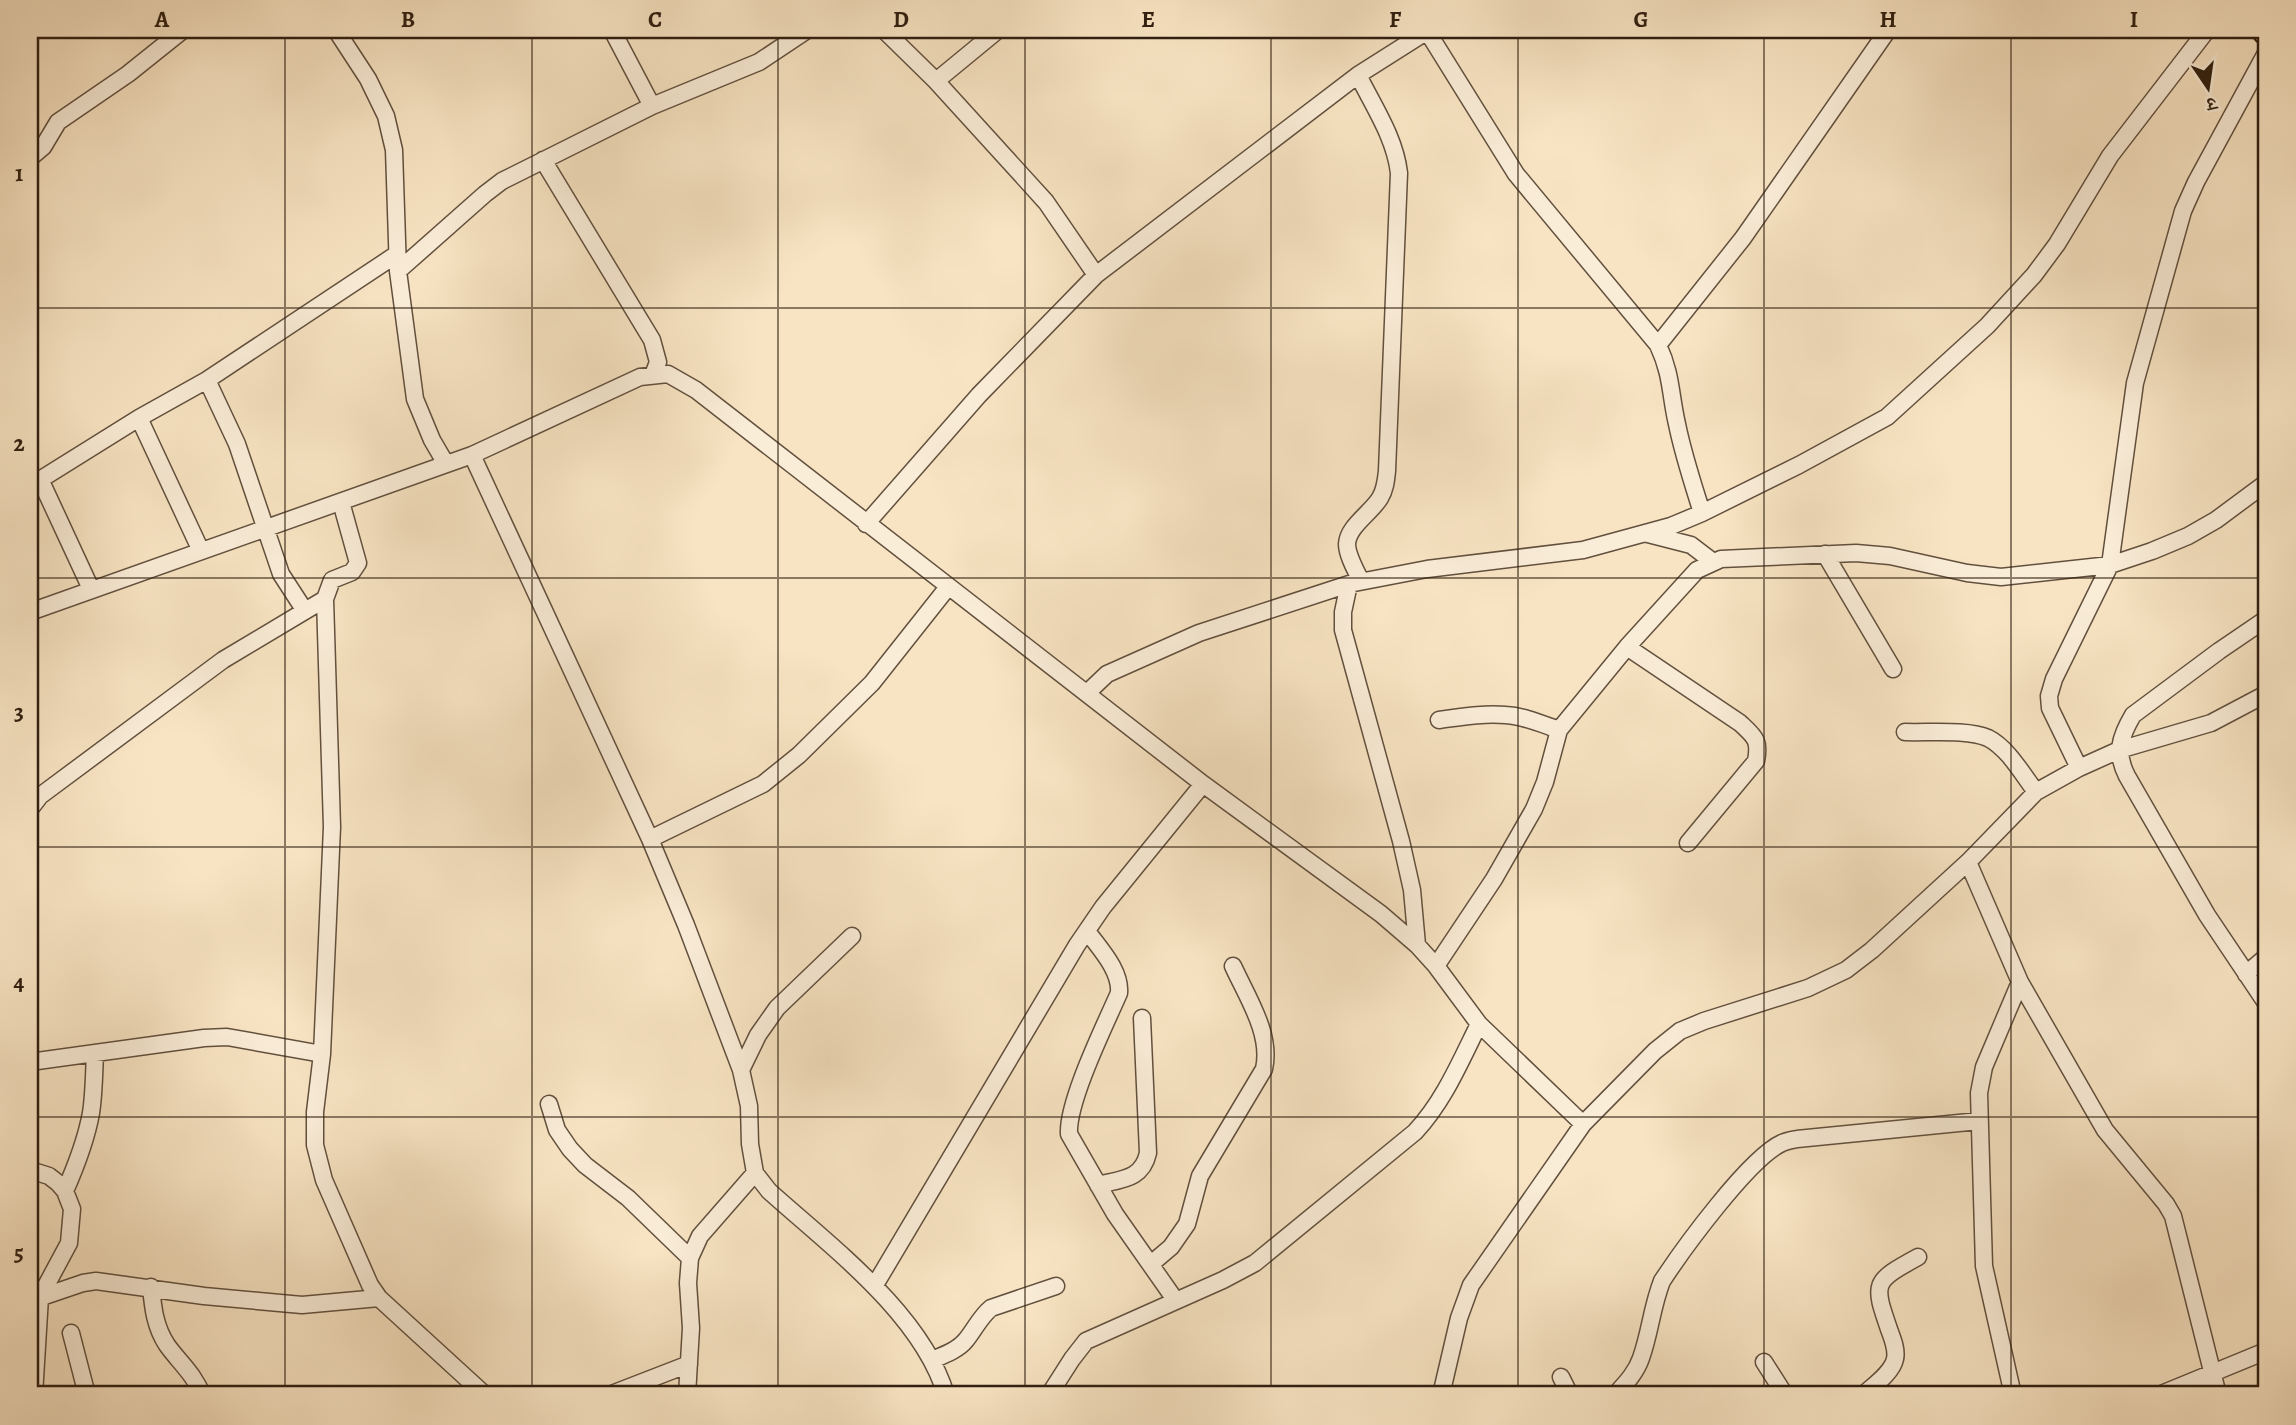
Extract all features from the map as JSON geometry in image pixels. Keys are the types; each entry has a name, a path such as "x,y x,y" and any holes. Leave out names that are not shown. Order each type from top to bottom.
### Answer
{"street":[{"path":"30,158 43,147 58,122 128,74 183,30"},
{"path":"337,30 368,79 386,116 394,149 398,271 415,399 432,440 446,464"},
{"path":"612,30 652,106"},
{"path":"398,271 502,180 652,106 759,62 807,30"},
{"path":"884,30 936,81 1046,202 1096,275"},
{"path":"936,81 998,30"},
{"path":"866,524 979,395 1096,275 1357,75 1428,30 1516,174 1658,345 1672,384 1682,446 1702,513"},
{"path":"1658,345 1743,238 1888,30"},
{"path":"1087,693 1107,674 1199,633 1355,582 1427,569 1583,550 1671,526 1799,465 1887,417 1987,326 2034,275 2057,244 2110,156 2207,30"},
{"path":"2079,768 2050,708 2049,696 2054,679 2110,565 2135,383 2183,211 2266,53"},
{"path":"1357,75 1391,141 1397,155 1399,173 1385,489 1349,537 1347,547 1355,582 1343,612 1343,630 1401,841 1412,890 1417,945"},
{"path":"543,160 652,340 658,362 653,375"},
{"path":"91,589 35,482 207,380 397,254"},
{"path":"30,612 472,455 625,383 668,374 689,385 1203,784 1381,914 1417,945 1436,966 1479,1024 1583,1124"},
{"path":"207,380 237,444 281,573 305,611"},
{"path":"139,418 201,551"},
{"path":"472,455 650,839 686,925 741,1070 749,1106 750,1144 755,1173 769,1191 875,1286 932,1360 946,1395"},
{"path":"1436,966 1494,879 1534,809 1545,782 1559,730 1627,647 1697,570 1712,561 1856,553 1890,556 1967,573 2001,577 2110,565 2188,536 2216,520 2266,483"},
{"path":"341,502 358,563 352,572 332,580 325,599 332,827 322,1054 315,1112 316,1145 324,1180 370,1284 379,1298 485,1395"},
{"path":"1644,533 1691,545 1712,561"},
{"path":"1825,554 1893,669"},
{"path":"650,839 763,784 799,755 872,683 948,587"},
{"path":"30,810 40,796 223,660 325,599"},
{"path":"2266,619 2133,715 2126,726 2119,751 2122,766 2207,915 2266,1003"},
{"path":"1627,647 1740,723 1754,736 1759,746 1756,761 1688,844"},
{"path":"1441,1395 1459,1318 1471,1284 1583,1124 1655,1051 1680,1031 1808,988 1846,970 1872,950 1968,862 2036,792 2079,768 2119,751 2211,723 2266,694"},
{"path":"1438,720 1507,715 1525,718 1559,730"},
{"path":"1905,733 1972,734 1988,738 2003,750 2036,792"},
{"path":"875,1286 1087,930 1203,784"},
{"path":"1968,862 2020,982 2105,1130 2173,1216 2218,1395"},
{"path":"1087,930 1115,972 1119,993 1076,1098 1069,1134 1115,1214 1176,1301"},
{"path":"741,1070 758,1035 777,1008 852,936"},
{"path":"2246,974 2266,957"},
{"path":"1151,1264 1171,1247 1187,1224 1200,1176 1265,1069 1265,1040 1233,966"},
{"path":"2013,1395 1984,1266 1979,1093 1984,1067 2020,982"},
{"path":"1098,1185 1138,1174 1145,1166 1148,1153 1142,1018"},
{"path":"1049,1395 1086,1341 1255,1263 1415,1132 1432,1114 1445,1093 1479,1024"},
{"path":"30,1062 227,1037 322,1054"},
{"path":"65,1191 83,1149 90,1120 95,1053"},
{"path":"549,1104 557,1130 570,1149 585,1165 628,1198 690,1258"},
{"path":"1615,1395 1635,1372 1642,1357 1662,1281 1743,1176 1774,1148 1781,1143 1828,1134 1979,1121"},
{"path":"30,1170 50,1176 65,1191 72,1209 69,1243 35,1299 34,1395"},
{"path":"687,1395 691,1328 688,1283 690,1258 701,1236 755,1173"},
{"path":"1863,1395 1891,1368 1895,1359 1895,1347 1878,1295 1880,1283 1887,1274 1918,1257"},
{"path":"35,1299 96,1281 204,1296 302,1305 379,1298"},
{"path":"932,1360 965,1341 982,1315 991,1308 1056,1286"},
{"path":"150,1287 153,1314 158,1329 167,1345 193,1377 202,1395"},
{"path":"71,1333 87,1395"},
{"path":"2159,1395 2266,1350"},
{"path":"1765,1362 1785,1395"},
{"path":"609,1395 689,1364"},
{"path":"1561,1377 1570,1395"}]}
